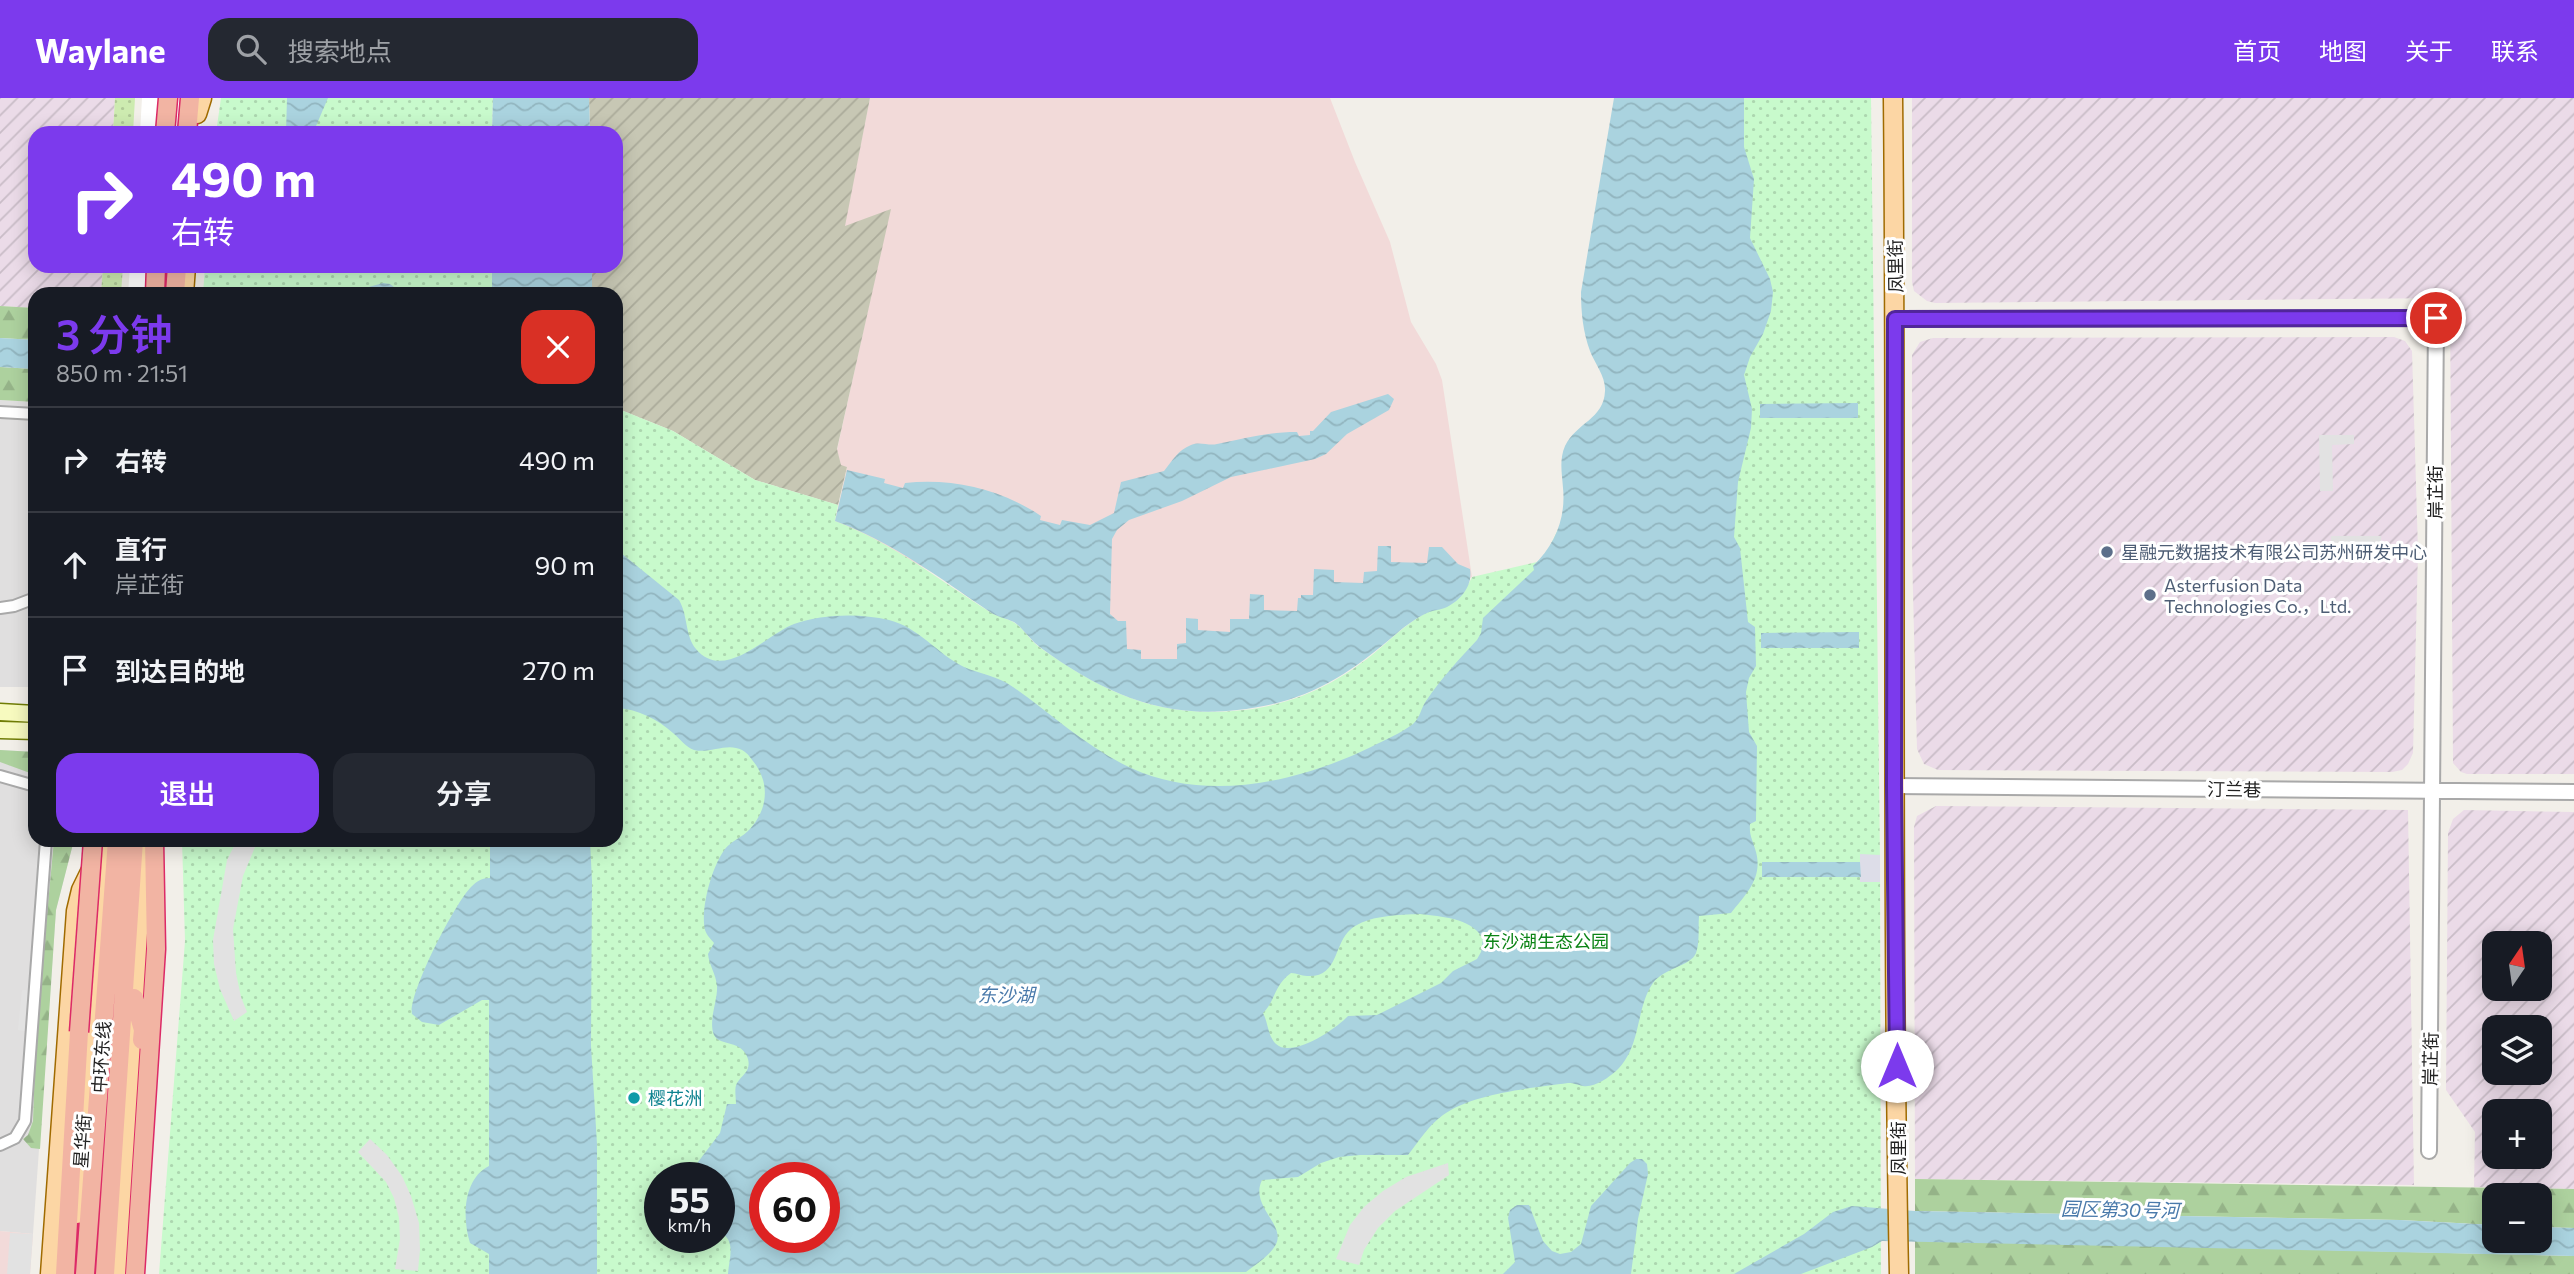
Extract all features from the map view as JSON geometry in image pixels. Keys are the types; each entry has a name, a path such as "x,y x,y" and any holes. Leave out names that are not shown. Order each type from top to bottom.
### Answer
{"highway":[{"path":"165,126 166,98"},
{"path":"189,126 195,101"},
{"path":"62,1273 79,1032 103,847"},
{"name":"中环东线","path":"85,1274 104,847"},
{"name":"中环东线","path":"105,1274 134,847"},
{"path":"135,1274 157,920 154,847"},
{"path":"125,1274 143,1030 134,998"}],"main road":[{"path":"159,126 166,98"},
{"name":"凤里街","path":"1893,98 1894,786 1899,1274"},
{"path":"195,101 195,126"},
{"path":"0,712 28,714"},
{"path":"0,730 28,731"},
{"path":"62,1273 76,911 81,890 101,847"},
{"path":"116,1274 144,847"}],"street":[{"name":"岸芷街","path":"1895,319 2436,318 2430,1151"},
{"path":"0,412 28,414"},
{"path":"0,608 28,601"},
{"path":"0,776 28,784"},
{"name":"汀兰巷","path":"1894,786 2574,792"},
{"path":"0,1145 15,1138 25,1121 45,847"}],"shaded area":[{"path":"0,98 115,98 113,126 28,126 28,273 102,273 102,287 28,287 28,308 0,306"},
{"path":"589,98 870,98 845,226 891,209 837,449 841,465 847,467 838,505 755,480 673,431 623,411 623,287 592,287 592,273 623,273 623,126 590,126"},
{"path":"870,98 1330,98 1390,242 1411,322 1436,364 1442,380 1472,577 1199,712 835,521 847,467 841,466 837,450 890,210 844,227"},
{"path":"1912,98 2574,98 2574,774 2467,774 2461,772 2453,763 2450,298 1927,301 1914,291 1912,282"},
{"path":"2394,337 2405,341 2412,351 2418,551 2413,753 2402,770 1938,770 1924,764 1917,749 1912,553 1912,355 1920,342 1933,338"},
{"path":"0,400 28,402 28,687 0,687"},
{"path":"2319,435 2354,435 2354,444 2332,445 2333,491 2320,491"},
{"path":"2331,536 2381,536 2381,547 2331,548"},
{"path":"0,750 28,752 28,847 72,847 56,910 33,1234 0,1231"},
{"path":"1936,806 2408,810 2414,1185 1915,1179 1914,827 1917,816"},
{"path":"2464,810 2574,812 2574,1189 2552,1189 2552,1183 2482,1183 2482,1187 2474,1187 2475,1132 2446,1090 2448,833 2453,819"},
{"path":"234,847 255,847 243,876 233,929 236,973 247,1012 234,1021 220,989 214,964 213,940 227,860"},
{"path":"1860,854 1880,855 1880,882 1860,882"},
{"path":"22,990 39,991 36,1033 18,1030"},
{"path":"370,1139 387,1155 402,1176 411,1196 419,1223 418,1271 395,1269 400,1239 394,1198 386,1182 358,1152"},
{"path":"1448,1163 1449,1175 1395,1211 1378,1228 1364,1250 1359,1265 1336,1259 1350,1225 1364,1207 1406,1177"},
{"path":"0,1231 33,1234 30,1274 0,1274"},
{"path":"10,1233 33,1234 30,1274 7,1274"}],"green space":[{"path":"115,98 135,98 133,126 113,126"},
{"path":"221,98 493,98 492,126 217,126"},
{"name":"东沙湖生态公园","path":"1744,98 1871,98 1880,860 1881,1274 159,1274 185,941 182,847 623,847 623,411 673,431 755,480 838,505 835,521 877,540 990,612 1015,623 1042,649 1090,679 1113,691 1161,707 1214,712 1244,710 1303,696 1355,668 1414,620 1452,603 1462,594 1472,577 1537,562 1547,552 1744,147"},
{"path":"102,273 122,273 122,287 102,287"},
{"path":"204,273 492,273 492,287 204,287"},
{"path":"0,306 28,308 28,340 0,338"},
{"path":"0,367 28,369 28,402 0,400"},
{"path":"0,750 28,752 28,772 0,762"},
{"path":"53,847 72,847 56,910 40,1149 31,1148 23,1139 28,1135 33,1121 36,1033"},
{"path":"1915,1179 2482,1188 2482,1224 2400,1220 1915,1211"},
{"path":"2552,1189 2574,1189 2574,1228 2552,1227"},
{"path":"1915,1240 2574,1256 2574,1274 1915,1274"}],"water":[{"path":"287,98 328,98 316,126 286,126"},
{"path":"493,98 589,98 590,126 492,126"},
{"name":"东沙湖","path":"1614,98 1744,98 1744,147 1754,179 1750,238 1770,279 1773,292 1771,311 1763,334 1750,357 1744,375 1752,409 1751,428 1738,482 1734,537 1740,548 1748,622 1755,627 1756,666 1749,678 1746,692 1749,732 1757,746 1756,821 1750,824 1750,828 1758,861 1757,870 1752,885 1731,913 1699,916 1696,953 1689,961 1653,983 1643,1004 1630,1051 1616,1071 1592,1085 1568,1083 1470,1101 1438,1119 1408,1155 1339,1157 1321,1163 1298,1177 1262,1180 1260,1199 1278,1238 1269,1253 1246,1272 728,1274 730,1253 735,1253 735,1162 698,1162 720,1133 727,1104 736,1104 736,1085 749,1063 741,1048 717,1039 712,1029 717,986 708,954 714,943 705,930 704,911 708,888 720,856 756,822 763,806 765,789 756,765 742,750 730,747 694,750 654,719 623,709 623,555 679,600 692,644 707,658 719,661 732,659 783,629 817,618 853,616 889,620 910,629 964,667 1007,683 1085,741 1131,768 1160,779 1191,784 1253,784 1284,778 1343,759 1413,724 1438,685 1477,640 1483,618 1534,570 1533,566 1553,540 1561,520 1561,461 1565,446 1595,415 1603,400 1605,386 1586,337 1581,292","holes":["1420,914 1455,919 1470,926 1483,938 1477,959 1453,971 1441,983 1377,1015 1348,1016 1324,1035 1303,1045 1283,1048 1273,1041 1263,1013 1285,978 1291,973 1307,976 1325,972 1345,935 1358,924 1384,917"]},
{"path":"492,273 592,273 592,287 492,287"},
{"path":"383,283 394,287 369,287"},
{"path":"0,338 28,340 28,369 0,367"},
{"path":"1388,394 1394,399 1389,410 1347,434 1326,454 1315,459 1231,477 1182,501 1129,520 1117,530 1112,539 1110,614 1118,621 1126,621 1127,649 1141,650 1141,659 1177,659 1177,644 1186,643 1186,618 1198,619 1198,630 1230,632 1230,619 1249,619 1250,594 1264,595 1264,610 1297,611 1298,598 1301,598 1301,595 1313,595 1314,569 1334,570 1334,582 1363,583 1364,572 1377,571 1378,546 1391,546 1391,562 1427,563 1429,547 1442,547 1458,564 1470,569 1468,586 1452,604 1415,620 1360,663 1323,686 1284,701 1210,712 1158,706 1133,699 1086,678 1041,648 1014,622 993,614 896,550 835,521 847,470 885,479 884,483 903,488 905,483 959,484 1010,499 1041,516 1040,520 1060,525 1062,520 1090,525 1114,513 1121,482 1164,471 1186,447 1198,443 1217,444 1276,433 1297,432 1299,436 1310,435 1310,431 1331,412"},
{"path":"1858,403 1858,418 1760,418 1760,404"},
{"path":"1859,632 1859,648 1761,648 1761,633"},
{"path":"490,847 590,847 591,1046 597,1144 597,1274 489,1274 489,1254 470,1243 467,1233 469,1189 480,1172 489,1166 489,1000 482,1000 439,1025 422,1022 412,1014 417,988 454,911 473,885 482,879 490,878"},
{"path":"1762,862 1860,862 1861,877 1762,877"},
{"path":"1636,1159 1642,1159 1647,1164 1648,1174 1638,1219 1631,1274 1503,1274 1515,1262 1508,1218 1510,1210 1517,1205 1529,1205 1543,1241 1552,1251 1560,1254 1571,1252 1581,1244 1591,1206"},
{"path":"1852,1206 1915,1211 2400,1220 2482,1224 2482,1253 2552,1253 2552,1227 2574,1228 2574,1256 1882,1241 1801,1274 1734,1274 1804,1234 1833,1212"}],"pier":[{"path":"142,98 202,98 200,126 140,126"},
{"path":"130,273 190,273 190,287 128,287"}],"place":[{"name":"星融元数据技术有限公司苏州研发中心","path":"2107,552"},
{"name":"Asterfusion Data Technologies Co.，Ltd.","path":"2150,595"},
{"name":"樱花洲","path":"634,1098"}],"route":[{"path":"1897,1066 1894,786 1895,319 2436,318"}],"water label":[{"name":"园区第30号河","path":"2120,1209"}]}
